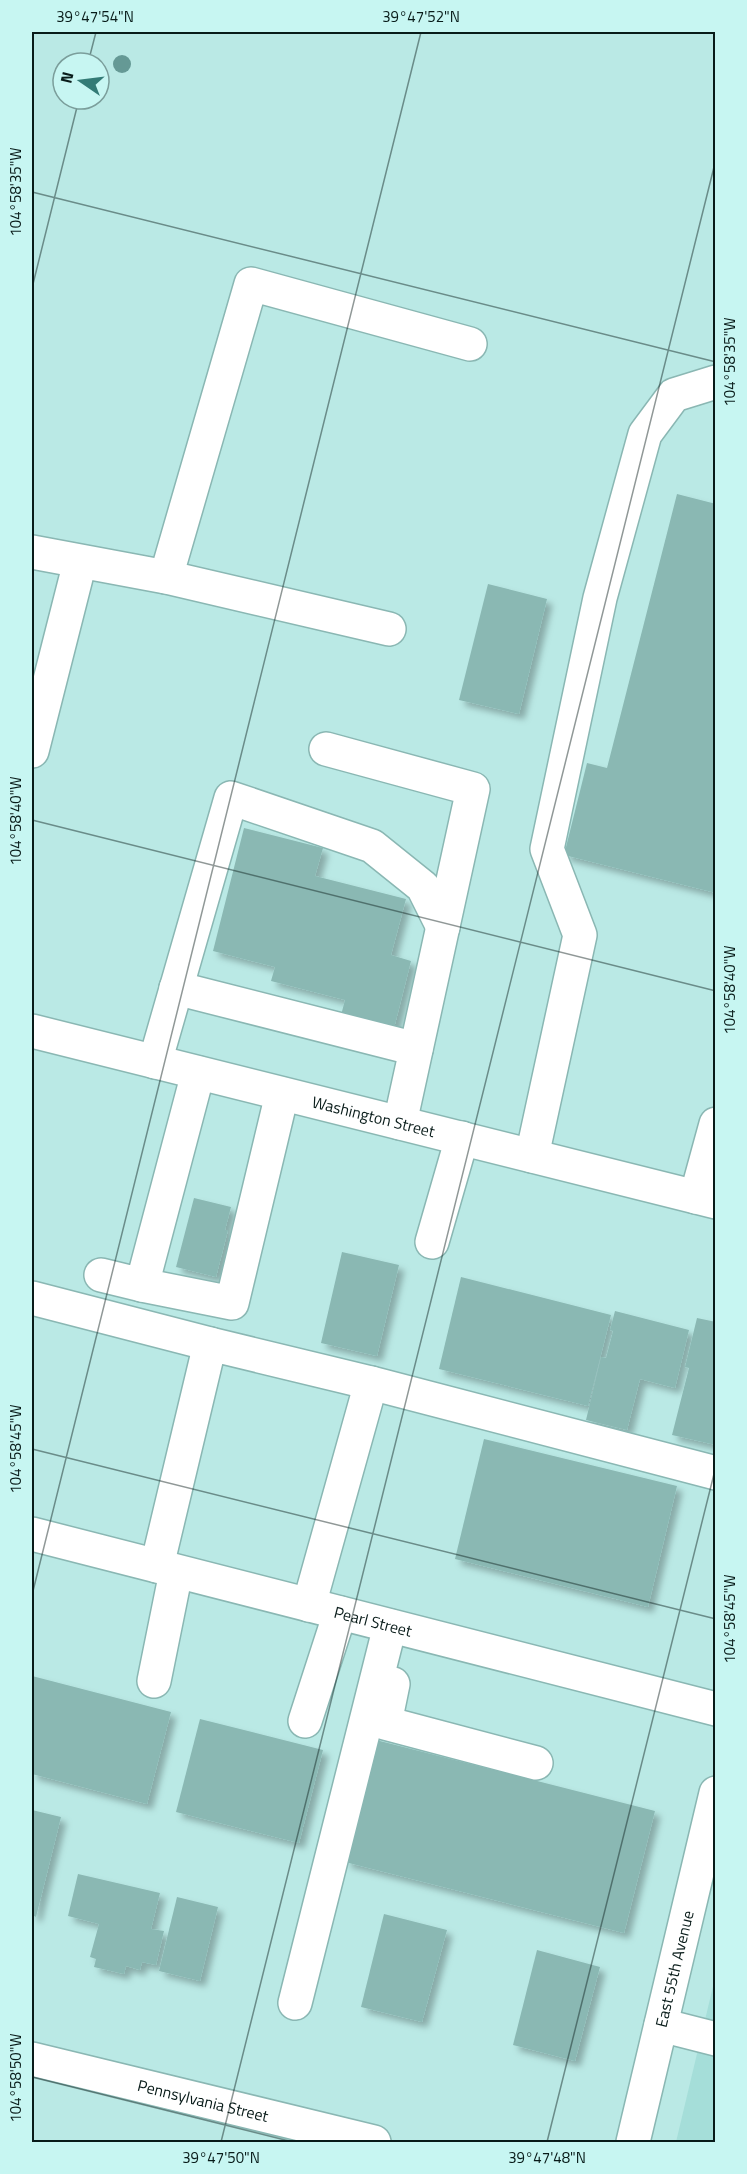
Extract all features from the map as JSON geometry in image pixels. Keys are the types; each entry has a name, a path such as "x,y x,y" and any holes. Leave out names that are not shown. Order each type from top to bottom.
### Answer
{"street":[{"path":"166,577 250,284 470,344"},
{"path":"532,1156 580,935 547,849 600,598 645,434 674,395 716,382"},
{"path":"32,552 166,577 389,628"},
{"path":"32,751 80,562"},
{"path":"326,749 473,789 400,1123"},
{"path":"155,1062 231,798 372,846 423,887 442,927"},
{"path":"176,988 416,1049"},
{"name":"Washington Street","path":"32,1031 706,1200"},
{"path":"142,1285 198,1073"},
{"path":"101,1275 231,1303 282,1094"},
{"path":"706,1200 716,1124"},
{"path":"432,1242 462,1138"},
{"path":"32,1298 716,1473"},
{"path":"154,1681 167,1569 210,1344"},
{"path":"305,1721 325,1609 371,1383"},
{"name":"Pearl Street","path":"32,1534 716,1708"},
{"path":"398,1628 385,1722 536,1763"},
{"path":"295,2003 398,1628"},
{"name":"East 55th Avenue","path":"633,2142 716,1793"},
{"path":"661,2025 716,2039"},
{"name":"Pennsylvania Street","path":"32,2059 374,2142"}],"shaded area":[{"path":"715,1978 715,2142 676,2142"}],"building":[{"path":"677,494 716,504 716,893 564,855 587,763 607,768"},
{"path":"488,584 547,599 519,714 459,700"},
{"path":"244,828 323,848 315,876 406,899 391,955 411,961 393,1032 340,1019 345,1000 271,981 275,967 213,951"},
{"path":"194,1198 231,1207 225,1230 228,1230 216,1277 176,1267"},
{"path":"342,1252 399,1265 377,1356 321,1343"},
{"path":"461,1277 611,1315 588,1406 439,1369"},
{"path":"615,1311 689,1330 675,1388 640,1379 627,1430 586,1420 601,1357 606,1358"},
{"path":"697,1318 716,1322 716,1445 672,1435 689,1368 685,1367"},
{"path":"484,1439 677,1486 648,1607 455,1559"},
{"path":"32,1676 171,1712 147,1804 32,1774"},
{"path":"200,1719 323,1750 299,1843 176,1812"},
{"path":"376,1740 655,1811 624,1933 345,1862"},
{"path":"32,1810 61,1817 36,1917 32,1915"},
{"path":"78,1874 160,1893 151,1929 164,1931 156,1965 142,1962 140,1970 126,1966 124,1974 94,1967 96,1959 90,1957 99,1924 68,1916"},
{"path":"177,1897 218,1907 200,1981 159,1971"},
{"path":"384,1914 447,1930 422,2022 361,2007"},
{"path":"537,1950 600,1967 575,2061 513,2045"}]}
